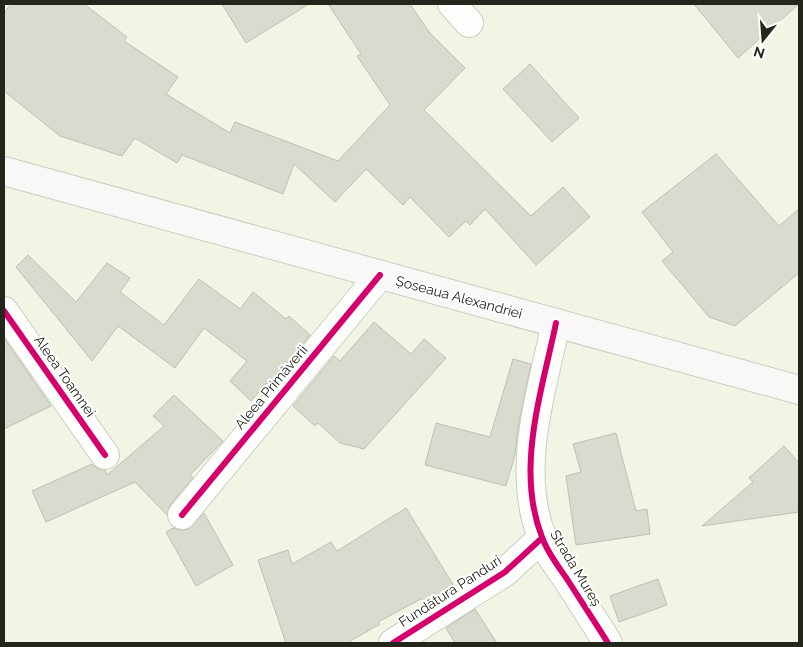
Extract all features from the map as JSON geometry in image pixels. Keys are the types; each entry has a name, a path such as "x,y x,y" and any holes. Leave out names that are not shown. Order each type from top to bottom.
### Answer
{"main road":[{"name":"Șoseaua Alexandriei","path":"4,171 799,390"}],"street":[{"name":"Aleea Primăverii","path":"182,515 380,275"},
{"name":"Aleea Toamnei","path":"4,311 105,454"},
{"name":"Strada Mureș","path":"556,323 538,408 530,464 532,507 542,538 608,643"},
{"name":"Fundătura Panduri","path":"393,643 505,572 542,538"}],"building":[{"path":"11,4 84,4 127,37 124,41 178,77 166,94 230,133 235,122 338,161 390,105 357,56 361,54 328,4 410,4 430,33 465,68 424,110 531,216 563,187 590,217 536,265 485,209 470,225 466,221 449,237 410,197 403,205 366,169 335,202 294,164 283,194 182,155 177,163 135,138 122,156 60,136 4,91 4,13"},
{"path":"222,4 309,4 246,43"},
{"path":"694,4 799,4 738,58"},
{"path":"530,64 579,118 552,142 503,89"},
{"path":"716,154 779,226 799,209 799,273 735,326 709,317 662,261 673,252 642,212"},
{"path":"28,255 76,302 107,263 130,278 120,292 164,325 199,279 240,309 253,292 286,319 289,316 310,335 269,385 267,383 251,401 230,381 247,361 204,328 175,368 118,326 92,361 16,267"},
{"path":"374,322 411,354 424,339 446,358 364,449 340,443 318,423 315,426 293,406 334,356 340,361"},
{"path":"4,338 51,406 4,429"},
{"path":"513,359 531,364 518,427 515,455 506,486 425,465 436,423 490,437"},
{"path":"174,395 223,441 190,475 193,478 170,505 167,515 135,482 46,522 32,491 92,464 98,469 105,470 107,475 164,426 153,416"},
{"path":"616,433 636,511 647,509 650,534 576,545 566,476 581,472 573,444"},
{"path":"784,446 799,463 799,512 702,526 753,482 749,478"},
{"path":"406,508 454,586 429,601 428,598 423,601 421,599 378,622 380,624 347,643 286,643 258,560 288,550 292,564 331,542 337,551"},
{"path":"204,513 233,565 196,586 166,532 173,528 180,530 188,529"},
{"path":"658,579 667,605 619,622 610,596"},
{"path":"475,609 497,643 455,643 446,628"}],"cycle path":[{"path":"182,515 380,275"},
{"path":"4,311 105,455"},
{"path":"556,323 538,403 534,430 531,457 534,511 544,543 608,643"},
{"path":"393,643 505,572 542,538"}]}
